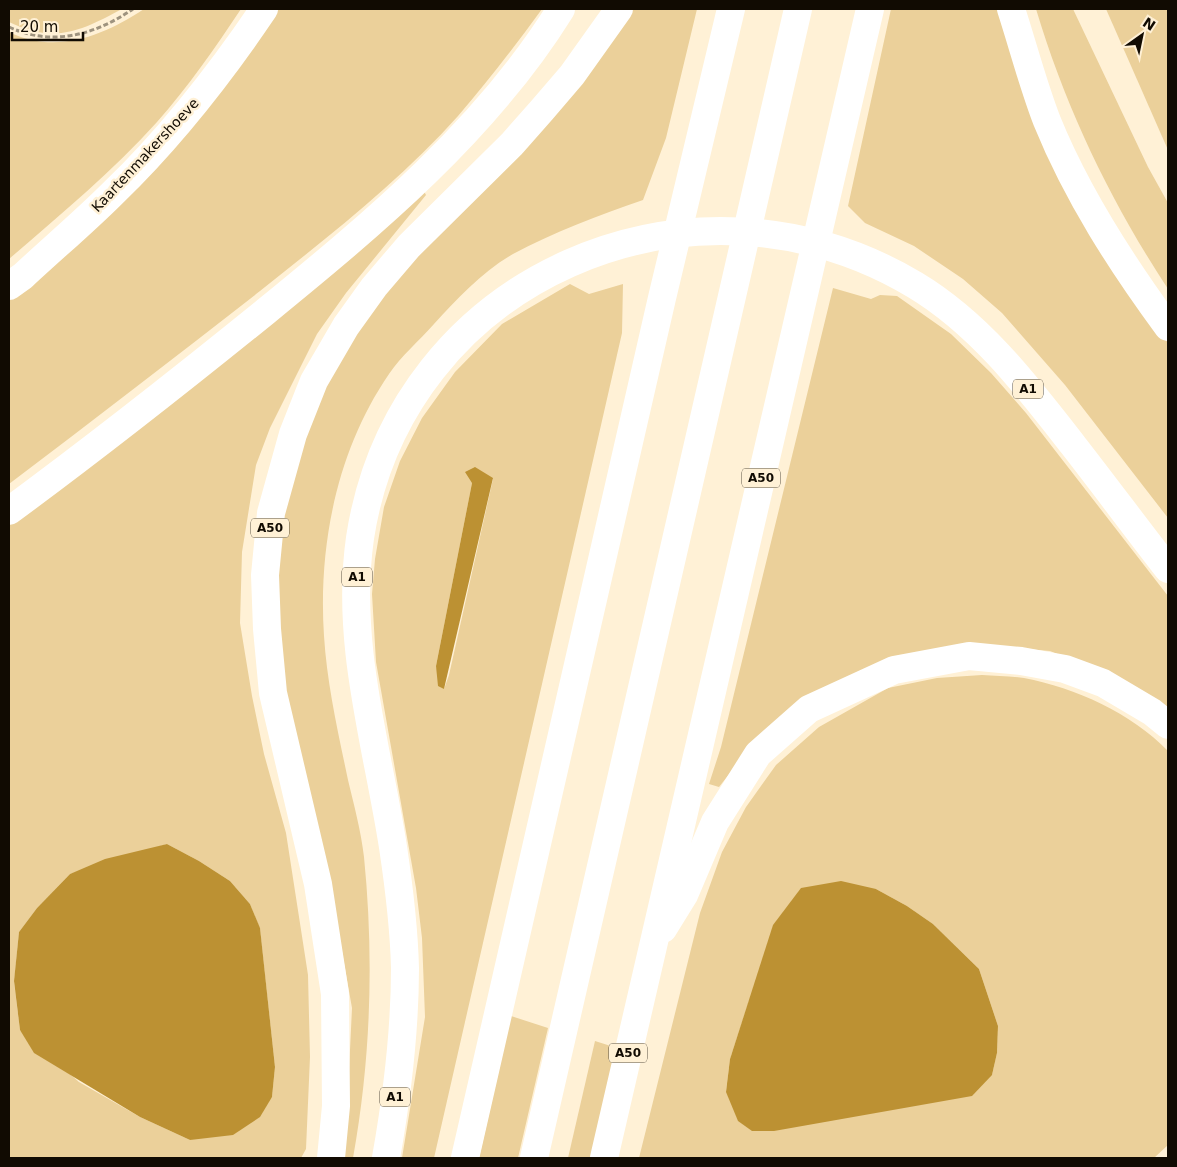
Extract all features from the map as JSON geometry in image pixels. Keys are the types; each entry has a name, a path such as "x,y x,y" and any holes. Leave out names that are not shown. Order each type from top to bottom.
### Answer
{"main road":[{"name":"Kaartenmakershoeve","path":"9,286 23,276 126,179 172,129 229,61 264,9"},
{"path":"9,510 166,392 356,237 420,178 476,122 515,73 561,9"},
{"name":"A50","path":"331,1158 336,1106 335,994 318,884 273,693 267,629 265,576 271,513 293,434 314,381 346,326 374,287 409,246 512,144 542,110 572,75 619,9"},
{"path":"466,1158 662,298 731,9"},
{"path":"534,1158 798,9"},
{"name":"A50","path":"604,1158 870,9"},
{"path":"1011,9 1047,121 1082,192 1116,251 1168,327"},
{"name":"A1","path":"386,1158 402,1036 405,970 403,932 394,852 365,699 356,626 357,568 366,508 381,463 402,418 425,382 465,335 505,300 545,275 593,252 630,242 685,232 740,230 796,237 850,252 917,286 946,306 989,344 1050,416 1168,569"},
{"name":"A50","path":"652,948 684,895 715,822 758,754 809,709 856,686 894,670 969,656 1021,661 1064,669 1103,684 1152,712 1168,725"}],"path":[{"path":"9,27 20,32 49,38 83,34 133,9"}],"shaded area":[{"path":"9,9 122,9 80,29 54,33 25,29 9,22"},
{"path":"144,9 241,9 201,67 157,122 104,176 9,259 9,32 27,39 44,42 62,42 96,34"},
{"path":"279,9 542,9 458,116 436,140 388,185 338,229 260,291 9,484 9,299 252,47"},
{"path":"629,9 697,9 666,138 643,200 577,224 513,254 491,269 461,295 394,367 371,403 356,434 344,466 335,499 324,567 324,636 333,708 363,847 370,970 367,1045 359,1120 353,1158 341,1158 347,1113 352,1008 341,946 285,700 275,626 278,540 297,452 326,383 361,321"},
{"path":"891,9 999,9 1150,317 1168,343 1168,518 1065,385 1002,313 963,279 914,246 865,223 848,206"},
{"path":"1036,9 1073,9 1148,167 1168,203 1168,289 1128,223 1092,154 1061,83"},
{"path":"1106,9 1168,9 1168,150"},
{"path":"423,189 426,195 346,293 317,334 270,428 256,465 242,552 240,623 264,754 286,833 308,975 310,1057 306,1149 301,1158 9,1158 9,522","holes":["167,844 199,861 230,881 250,904 260,929 275,1067 272,1097 190,1140 140,1117 79,1082 20,1030 14,982 19,932 37,908 70,874"]},
{"path":"570,284 589,294 623,284 622,333 434,1158 402,1158 425,1017 422,938 416,888 376,662 372,594 375,559 384,507 400,461 422,418 455,372 502,324","holes":["493,479 449,675 444,689 436,666 472,483"]},
{"path":"833,288 871,299 880,295 897,296 951,334 991,373 1026,413 1168,596 1168,712 1109,675 1050,651 989,646 928,650 888,661 745,754 719,787 709,784 721,747"},
{"path":"475,467 493,478 444,689 438,686 436,666 472,483 465,472"},
{"path":"982,675 1013,677 1044,682 1063,688 1083,695 1120,714 1153,737 1168,751 1168,1145 1154,1158 639,1158 700,913 722,852 746,807 776,765 819,727 888,688 937,678","holes":["876,889 907,906 933,924 979,969 998,1026 997,1053 992,1075 726,1092 730,1059 749,1001"]},
{"path":"167,844 199,861 230,881 250,904 260,928 275,1067 272,1097 260,1117 233,1135 190,1140 140,1117 34,1053 20,1030 14,981 19,932 37,908 70,874 105,859"},
{"path":"841,881 876,889 907,906 933,924 979,969 998,1026 997,1053 992,1075 972,1096 774,1131 752,1131 738,1121 726,1092 730,1059 773,925 801,888"},
{"path":"511,1016 548,1028 518,1158 479,1158"},
{"path":"595,1041 617,1048 592,1158 568,1158"}]}
